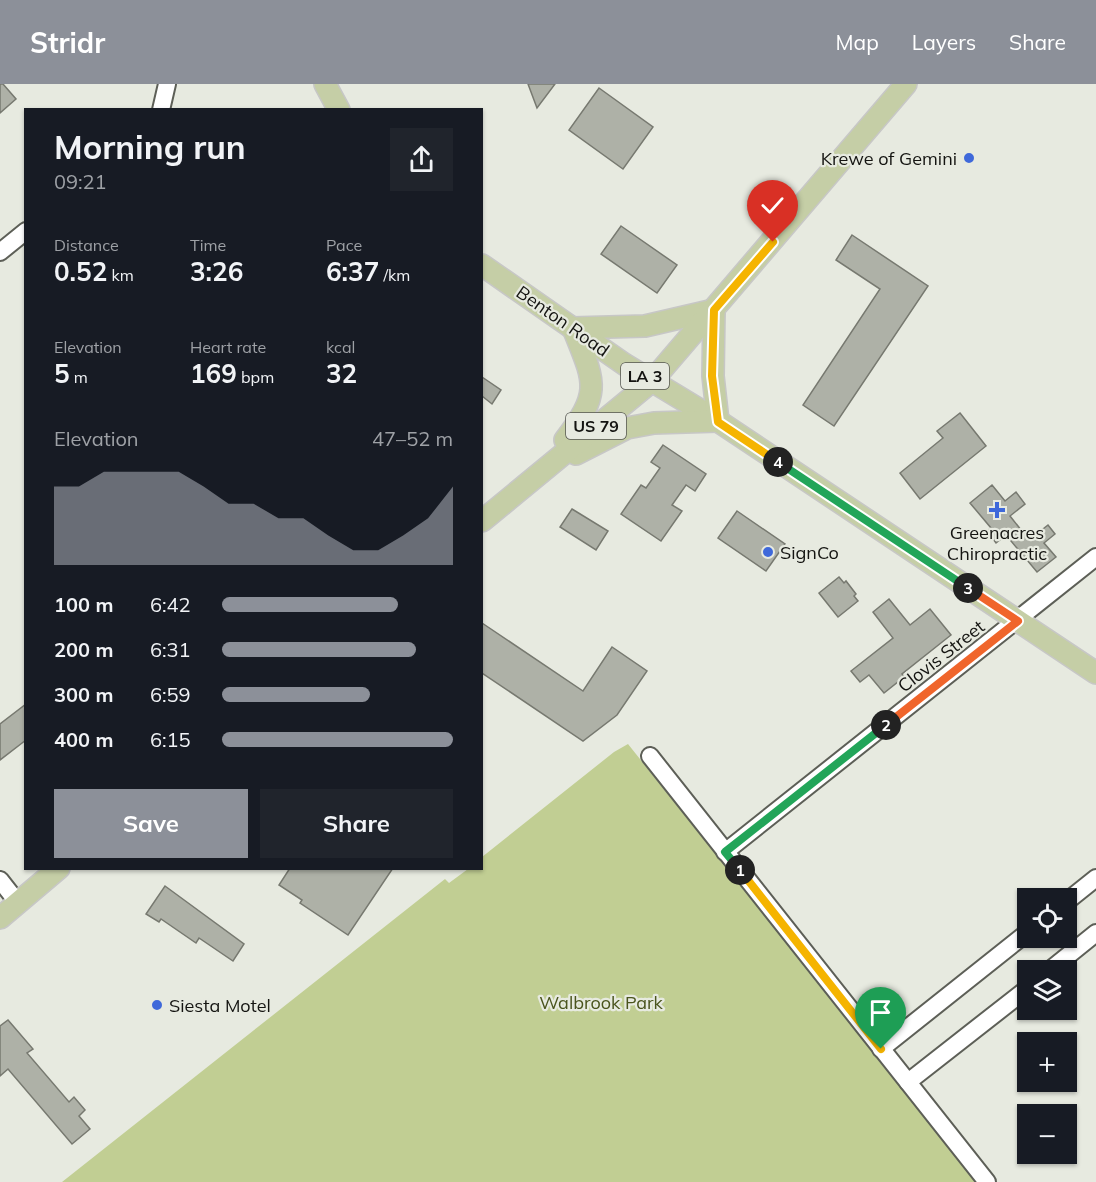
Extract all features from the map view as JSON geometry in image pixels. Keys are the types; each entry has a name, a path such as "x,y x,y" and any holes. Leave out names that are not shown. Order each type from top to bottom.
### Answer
{"main road":[{"path":"324,84 338,108"},
{"name":"US 79","path":"483,520 652,381 906,84"},
{"name":"Benton Road","path":"483,266 652,381 718,422 1096,674"},
{"path":"714,310 712,376 718,422 654,423 627,428 541,472 580,421 591,396 593,383 590,368 573,328 645,326 714,310"},
{"path":"0,918 57,870"}],"street":[{"path":"161,108 167,84"},
{"path":"0,252 24,233"},
{"name":"Clovis Street","path":"725,852 1096,557"},
{"path":"650,756 987,1182"},
{"path":"1077,893 1096,878"},
{"path":"0,880 18,903"},
{"path":"1062,960 1096,933"},
{"path":"881,1049 1017,942"},
{"path":"908,1082 1017,997"}],"green space":[{"name":"Walbrook Park","path":"628,744 977,1182 62,1182 445,879 449,883 467,870 483,870 483,856 614,752"}],"building":[{"path":"0,84 3,84 16,99 0,113"},
{"path":"528,84 555,84 537,108"},
{"path":"599,88 653,127 623,169 569,130"},
{"path":"621,226 677,265 657,293 601,254"},
{"path":"852,235 928,286 834,426 803,405 880,289 836,260"},
{"path":"483,378 501,390 492,404 483,397"},
{"path":"960,413 986,446 920,499 900,473 943,438 937,431"},
{"path":"663,445 706,474 695,491 686,485 672,505 682,511 661,541 621,514 641,485 646,488 660,468 651,462"},
{"path":"992,485 1005,501 1016,492 1025,504 1010,516 1029,540 1048,525 1055,534 1044,543 1056,557 1037,572 1006,535 996,543 987,531 991,528 970,503"},
{"path":"572,509 608,531 596,550 560,527"},
{"path":"737,511 785,544 766,571 718,538"},
{"path":"839,577 844,583 846,581 856,594 854,596 858,601 838,617 819,593"},
{"path":"889,599 910,625 930,609 951,635 902,674 904,677 884,693 869,675 860,682 851,671 893,638 873,612"},
{"path":"483,624 583,691 612,647 647,671 617,715 583,741 483,674"},
{"path":"24,706 24,742 0,760 0,724"},
{"path":"289,870 392,870 348,935 300,903 302,900 279,885"},
{"path":"165,886 244,944 233,961 199,938 196,943 161,919 159,922 146,914"},
{"path":"8,1020 33,1049 27,1053 69,1102 74,1097 85,1110 79,1116 90,1129 72,1144 8,1069 0,1076 0,1026"}],"place":[{"name":"Krewe of Gemini","path":"969,158"},
{"name":"Greenacres Chiropractic","path":"997,510"},
{"name":"SignCo","path":"768,552"},
{"name":"Siesta Motel","path":"157,1005"}],"route":[{"path":"773,242 714,310 712,376 718,422 1018,621 725,852 881,1049"}]}
